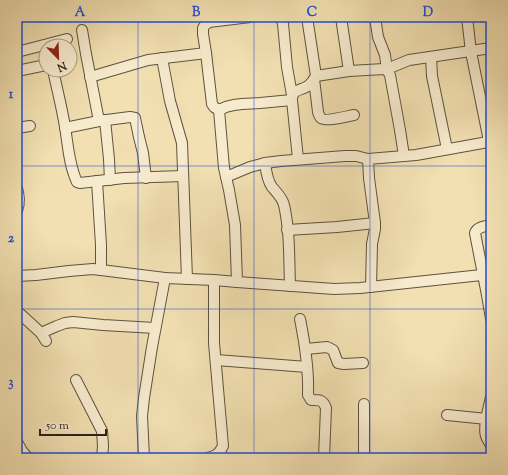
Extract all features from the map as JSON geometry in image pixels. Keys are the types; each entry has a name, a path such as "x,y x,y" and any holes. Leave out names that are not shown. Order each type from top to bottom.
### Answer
{"street":[{"path":"17,18 21,17"},
{"path":"219,110 212,104 203,28 209,19 246,17"},
{"path":"281,17 292,97 298,159"},
{"path":"307,17 319,116 321,119 327,119 354,115"},
{"path":"341,17 349,71"},
{"path":"375,17 378,37 385,55 387,69 390,75 404,156"},
{"path":"226,176 250,166 265,163 344,156 356,156 368,159 416,155 488,142 471,52 467,17"},
{"path":"82,30 90,77 102,120 109,159 110,180"},
{"path":"17,52 38,47"},
{"path":"292,97 294,92 308,86 315,78 349,71 387,69 409,60 491,48"},
{"path":"90,77 148,60 206,53"},
{"path":"431,57 434,90 447,149"},
{"path":"162,58 170,100 182,143 187,279"},
{"path":"17,72 38,67"},
{"path":"55,78 68,150 77,182 80,183 124,178 183,176"},
{"path":"219,110 238,104 261,103 292,97"},
{"path":"219,110 224,168 235,225 237,282"},
{"path":"65,128 102,120 130,117 135,118 138,137 143,153 146,178"},
{"path":"17,128 30,126"},
{"path":"368,159 375,223 372,244 371,287"},
{"path":"265,163 267,177 272,186 281,196 284,203 288,230 290,286"},
{"path":"97,181 101,239 101,270"},
{"path":"17,188 19,199 19,206 17,210"},
{"path":"288,230 375,223"},
{"path":"491,225 477,229 475,233 487,275 491,320"},
{"path":"17,276 93,269 165,278 334,289 371,287 487,275"},
{"path":"144,458 142,416 144,398 155,328 165,278"},
{"path":"207,458 221,452 223,446 214,343 214,280"},
{"path":"17,311 44,337 57,326 72,322 155,328"},
{"path":"300,319 306,349 309,398 311,400 322,401 326,408 324,458"},
{"path":"306,349 327,347 333,350 338,363 363,363"},
{"path":"216,360 307,367"},
{"path":"76,380 102,431 102,458"},
{"path":"491,397 486,432 486,437 491,445"},
{"path":"364,404 364,458"},
{"path":"447,415 489,415"},
{"path":"17,442 28,458"}]}
